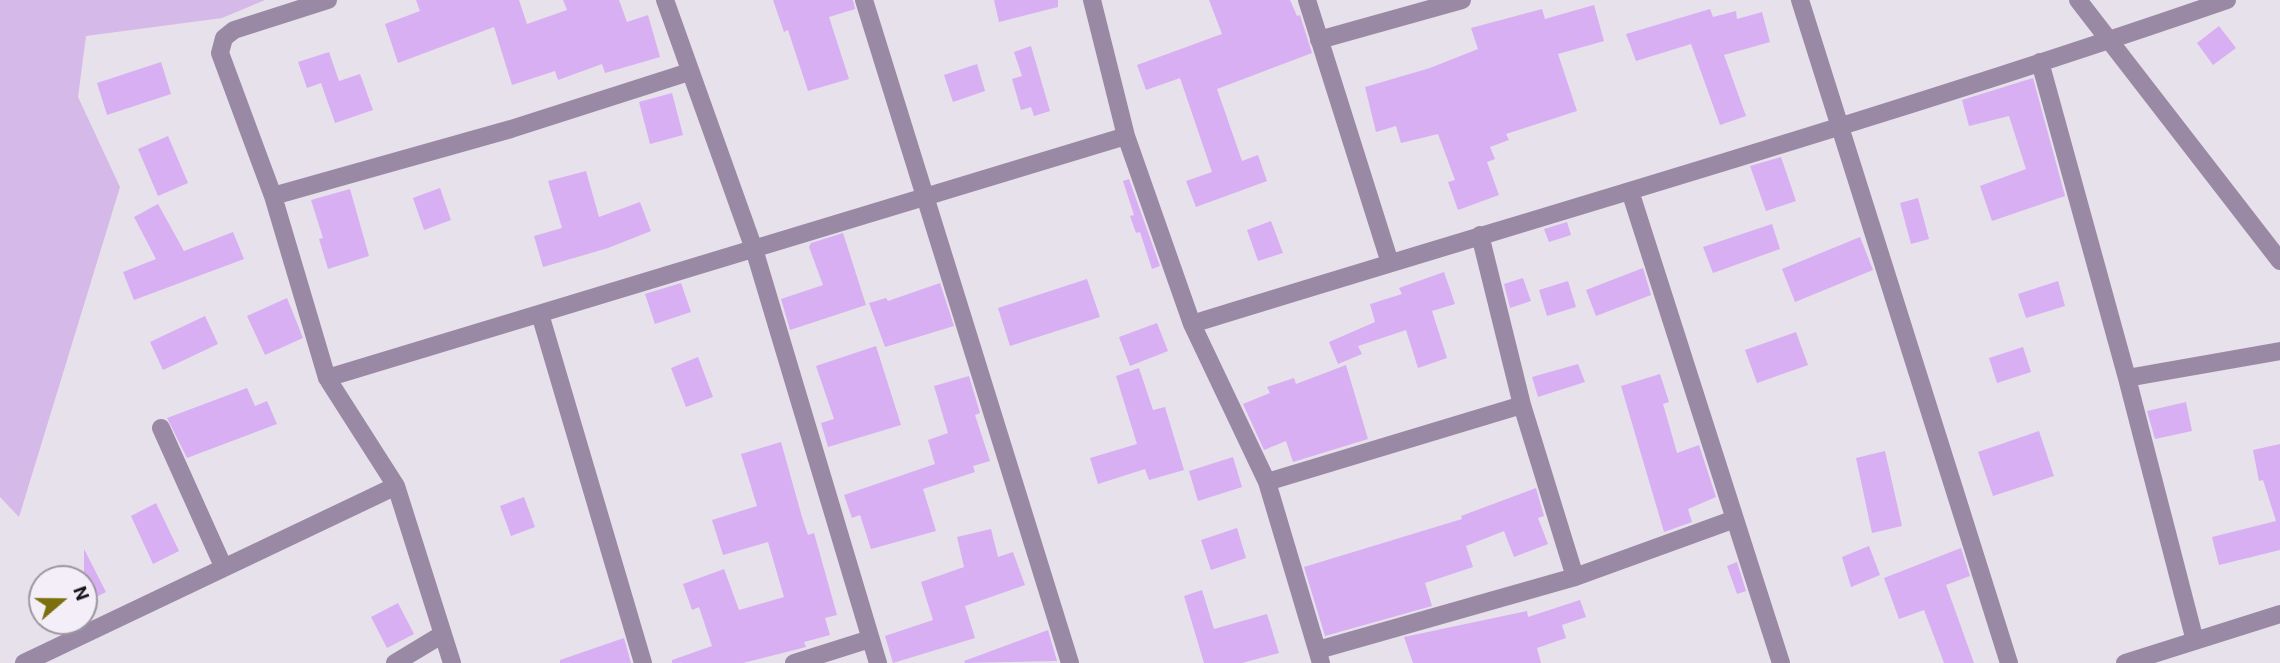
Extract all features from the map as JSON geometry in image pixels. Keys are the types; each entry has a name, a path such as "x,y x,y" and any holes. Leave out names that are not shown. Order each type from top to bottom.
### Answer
{"street":[{"path":"328,0 234,30 225,38 220,52 273,195 327,378 396,486 452,663"},
{"path":"665,0 754,249 878,663"},
{"path":"864,0 1070,663"},
{"path":"1092,0 1126,136 1192,324 1267,482 1320,656 1575,577 1735,519"},
{"path":"1307,0 1390,263"},
{"path":"1319,40 1462,0"},
{"path":"1800,0 2010,663"},
{"path":"2078,0 2280,261"},
{"path":"1192,324 1630,191 2109,41 2227,0"},
{"path":"2040,62 2127,377 2195,641"},
{"path":"273,195 511,129 689,72"},
{"path":"327,378 1126,136"},
{"path":"1630,191 1782,663"},
{"path":"1480,235 1522,405 1575,577"},
{"path":"540,314 643,663"},
{"path":"2127,377 2280,351"},
{"path":"1267,482 1522,405"},
{"path":"161,428 223,566"},
{"path":"24,663 396,486"},
{"path":"2124,663 2280,614"},
{"path":"395,663 443,634"},
{"path":"794,663 870,639"}],"shaded area":[{"path":"0,0 265,0 222,18 86,36 78,97 120,187 19,517 0,497"}],"building":[{"path":"416,0 519,0 527,24 567,10 563,0 619,0 627,22 648,15 660,57 605,73 602,64 558,80 555,71 512,85 494,27 398,63 385,24 420,11"},
{"path":"773,0 853,0 855,9 829,17 849,79 808,91 788,30 784,32"},
{"path":"994,0 1058,0 1058,7 999,22"},
{"path":"1209,0 1290,0 1297,16 1300,15 1312,53 1217,89 1242,161 1258,155 1267,181 1196,207 1186,181 1212,172 1180,78 1146,90 1137,65 1222,34"},
{"path":"1594,5 1604,41 1558,54 1577,111 1506,134 1509,140 1490,147 1495,159 1487,162 1499,195 1458,210 1448,182 1455,180 1438,134 1401,143 1396,126 1376,132 1365,87 1430,68 1478,49 1471,28 1542,9 1545,19"},
{"path":"1710,9 1713,17 1736,11 1737,19 1762,12 1770,42 1724,55 1746,116 1720,125 1691,44 1636,61 1626,34"},
{"path":"2219,26 2236,48 2213,65 2197,43"},
{"path":"1031,46 1050,111 1034,116 1031,107 1021,110 1012,79 1022,76 1014,52"},
{"path":"329,52 339,81 360,74 373,110 335,123 321,83 307,88 298,62"},
{"path":"161,62 171,94 107,115 97,83"},
{"path":"977,64 985,91 953,102 944,75"},
{"path":"2033,78 2065,196 1992,221 1980,186 2026,169 2009,116 1969,126 1962,100"},
{"path":"672,93 683,135 650,144 639,102"},
{"path":"168,136 188,183 158,196 138,149"},
{"path":"1781,157 1796,201 1766,211 1750,166"},
{"path":"586,171 599,217 640,202 651,231 608,248 543,267 534,236 562,228 548,181"},
{"path":"1129,179 1160,266 1152,269 1140,232 1136,233 1130,216 1134,215 1123,181"},
{"path":"440,188 451,220 424,230 413,198"},
{"path":"350,189 369,256 328,269 319,239 323,238 311,200"},
{"path":"1918,198 1929,239 1911,244 1900,203"},
{"path":"158,204 184,251 233,232 244,259 134,300 123,272 156,259 134,217"},
{"path":"1271,221 1283,253 1258,261 1247,230"},
{"path":"1567,222 1571,235 1549,242 1544,229"},
{"path":"1772,224 1780,249 1713,273 1703,247"},
{"path":"843,233 866,305 790,330 781,299 823,285 809,247 811,243"},
{"path":"1860,237 1873,270 1795,302 1782,269"},
{"path":"1643,268 1651,295 1596,316 1586,290"},
{"path":"1444,272 1455,304 1432,311 1447,358 1418,368 1406,330 1358,346 1362,354 1338,364 1329,342 1375,322 1370,304 1402,294 1399,288"},
{"path":"1523,278 1531,301 1510,308 1504,284"},
{"path":"1087,279 1100,317 1010,346 998,308"},
{"path":"1568,281 1576,307 1547,316 1539,290"},
{"path":"2058,281 2065,306 2026,318 2018,294"},
{"path":"681,283 691,312 655,324 645,294"},
{"path":"940,283 954,326 885,347 869,303 886,298 888,301"},
{"path":"287,298 303,338 265,355 247,316"},
{"path":"205,316 218,344 163,370 150,342"},
{"path":"1157,323 1168,351 1130,366 1119,337"},
{"path":"1796,332 1808,365 1757,383 1745,350"},
{"path":"876,346 901,425 828,447 821,423 834,419 816,366"},
{"path":"2023,347 2031,372 1997,383 1989,358"},
{"path":"698,357 713,397 686,407 671,368"},
{"path":"1578,364 1585,382 1538,397 1532,377"},
{"path":"1346,365 1368,439 1293,462 1286,441 1264,450 1243,404 1270,393 1267,387 1294,378 1296,384"},
{"path":"1139,368 1153,410 1165,407 1184,470 1149,480 1145,469 1098,484 1090,458 1137,444 1116,376"},
{"path":"1660,374 1669,402 1663,404 1677,453 1699,445 1716,497 1688,509 1692,522 1664,532 1621,386"},
{"path":"969,376 980,413 975,415 990,461 973,466 975,472 923,489 936,531 871,549 860,515 852,518 844,495 935,464 928,440 948,433 934,386"},
{"path":"247,388 255,406 267,401 277,424 187,458 167,418"},
{"path":"2186,402 2192,431 2155,439 2147,411"},
{"path":"2039,431 2054,476 1993,496 1978,452"},
{"path":"781,442 808,535 814,533 837,615 825,618 830,635 804,642 806,647 743,663 672,663 672,660 712,646 699,607 692,610 683,584 724,569 739,610 784,597 768,542 723,555 712,520 757,506 741,454"},
{"path":"2280,444 2280,550 2219,565 2212,537 2276,521 2263,480 2259,481 2253,450"},
{"path":"1885,451 1902,526 1872,533 1856,458"},
{"path":"1233,457 1242,487 1198,501 1189,471"},
{"path":"1536,488 1544,516 1538,518 1548,544 1514,557 1504,531 1466,546 1473,567 1425,583 1432,606 1325,636 1304,567 1462,519 1461,516"},
{"path":"524,497 535,527 511,536 500,506"},
{"path":"156,503 179,551 153,564 131,516"},
{"path":"1237,528 1246,558 1211,570 1201,540"},
{"path":"991,529 998,557 1013,552 1025,585 965,606 975,638 893,663 885,636 933,620 921,582 964,567 957,537"},
{"path":"1869,546 1880,575 1851,587 1842,557"},
{"path":"1961,548 1970,576 1946,585 1974,663 1944,663 1924,610 1899,619 1884,578"},
{"path":"84,549 92,565 84,565"},
{"path":"1737,562 1746,591 1737,594 1727,566"},
{"path":"98,576 106,592 98,596"},
{"path":"1202,590 1214,629 1267,614 1279,653 1242,663 1204,663 1184,596"},
{"path":"1580,600 1586,617 1562,625 1566,638 1537,648 1541,663 1413,663 1404,637 1527,611 1528,617"},
{"path":"398,603 414,634 387,648 371,617"},
{"path":"1048,630 1057,661 964,661"},
{"path":"624,638 631,663 560,663 560,660"}]}
